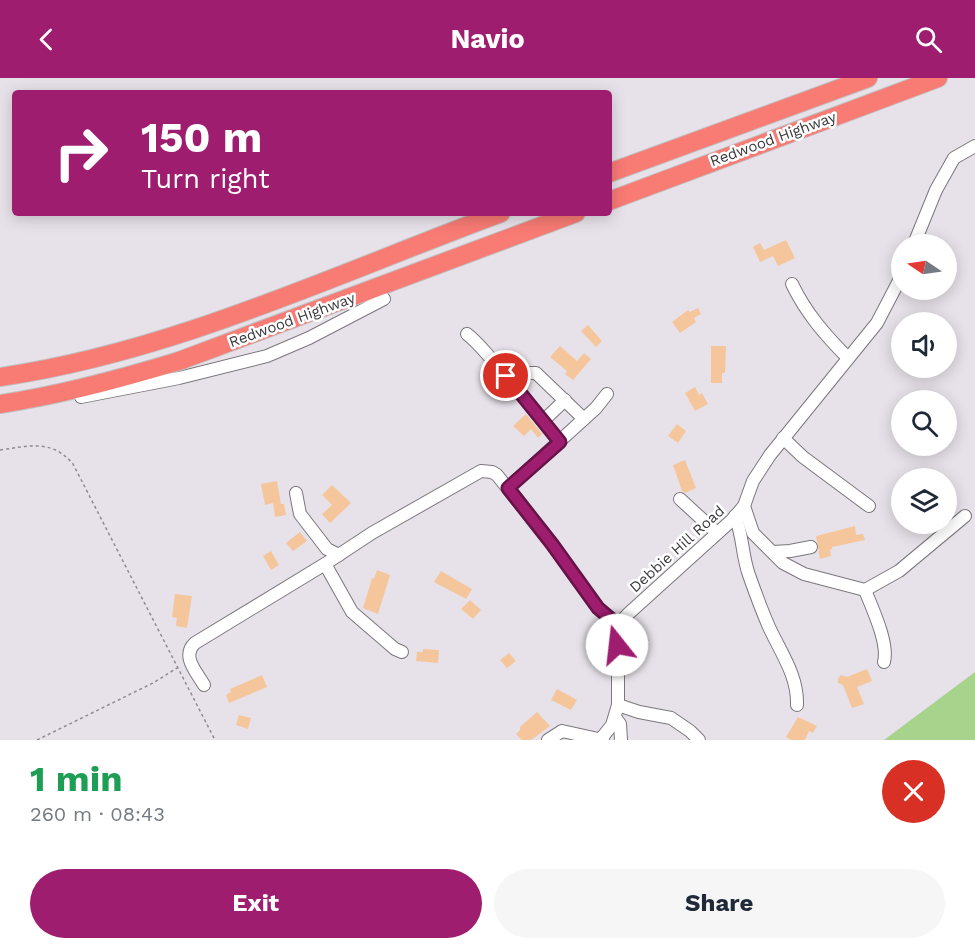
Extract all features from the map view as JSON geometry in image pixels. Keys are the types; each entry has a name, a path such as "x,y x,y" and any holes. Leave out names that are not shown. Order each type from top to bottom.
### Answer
{"highway":[{"name":"Redwood Highway","path":"612,172 868,78"},
{"name":"Redwood Highway","path":"612,200 938,78"},
{"name":"Redwood Highway","path":"0,377 72,364 186,332 493,216"},
{"name":"Redwood Highway","path":"7,403 106,382 178,361 570,216"},
{"path":"384,299 570,216"},
{"path":"7,403 81,397"}],"street":[{"path":"918,234 936,190 954,158 975,146"},
{"path":"792,284 802,305 823,333 848,358"},
{"name":"Debbie Hill Road","path":"618,625 627,614 744,506 753,481 770,455 877,323 891,297"},
{"path":"81,397 179,378 267,356 309,338 384,299"},
{"path":"467,333 478,342 506,376 516,382"},
{"path":"516,382 527,373 536,373 584,419"},
{"path":"516,382 517,389 560,442"},
{"path":"508,488 560,442 607,394"},
{"path":"543,421 565,400"},
{"path":"783,438 803,457 869,506"},
{"path":"204,685 189,660 191,646 372,533 476,473 492,472 508,488 552,544 598,608 618,625 616,711 612,725 602,739 562,731 548,740"},
{"path":"296,493 300,514 327,549 339,555"},
{"path":"680,499 717,533"},
{"path":"744,506 753,533 783,563 804,574 865,590 899,571 965,516"},
{"path":"735,516 741,531 748,573 769,627 798,690 797,705"},
{"path":"773,552 811,547"},
{"path":"325,564 352,612 395,650 402,652"},
{"path":"865,590 886,653 884,662"},
{"path":"616,711 621,740"},
{"path":"616,711 639,712 671,718 690,730 699,740"}],"path":[{"path":"0,450 25,446 54,448 73,464 214,740"},
{"path":"37,740 153,683 177,668"}],"green space":[{"path":"975,672 975,740 884,740"}],"building":[{"path":"786,240 795,258 778,266 773,256 760,262 753,247 760,243 764,250"},
{"path":"698,308 701,314 694,318 696,322 680,333 672,322 688,310 690,312"},
{"path":"588,325 602,341 596,347 581,331"},
{"path":"560,346 577,361 584,353 591,359 573,380 565,374 567,371 550,357"},
{"path":"711,346 726,346 725,373 722,373 722,383 711,383"},
{"path":"695,387 699,395 702,393 708,404 695,411 685,393"},
{"path":"526,414 542,434 538,438 531,429 524,436 513,426"},
{"path":"677,424 686,431 678,443 668,436"},
{"path":"685,460 696,488 685,493 682,491 673,465"},
{"path":"277,481 281,504 284,504 286,515 275,517 273,503 265,505 261,484"},
{"path":"332,485 351,503 330,523 322,514 332,505 322,495"},
{"path":"855,526 856,535 863,534 865,540 832,547 831,556 820,559 816,536"},
{"path":"300,532 307,541 293,551 286,543"},
{"path":"271,551 279,565 271,570 263,556"},
{"path":"377,570 390,575 378,614 363,608 372,578 374,579"},
{"path":"441,571 472,589 466,599 434,582"},
{"path":"175,594 192,596 187,628 176,626 177,618 172,617"},
{"path":"470,600 481,610 473,619 461,609"},
{"path":"423,649 439,650 438,663 416,661 417,652 423,652"},
{"path":"509,653 516,661 507,668 500,660"},
{"path":"867,669 872,681 857,687 864,704 852,708 843,685 838,683 838,678 841,675 847,677"},
{"path":"262,675 267,687 229,703 226,695 231,692 230,689"},
{"path":"557,689 577,700 571,710 551,700"},
{"path":"537,712 550,726 531,740 522,740 516,734 520,727"},
{"path":"239,715 251,718 248,729 236,725"},
{"path":"798,717 817,726 813,733 809,731 805,740 791,740 786,737"}],"route":[{"path":"506,376 516,382 517,389 560,442 508,488 598,608 618,625 617,645"}]}
